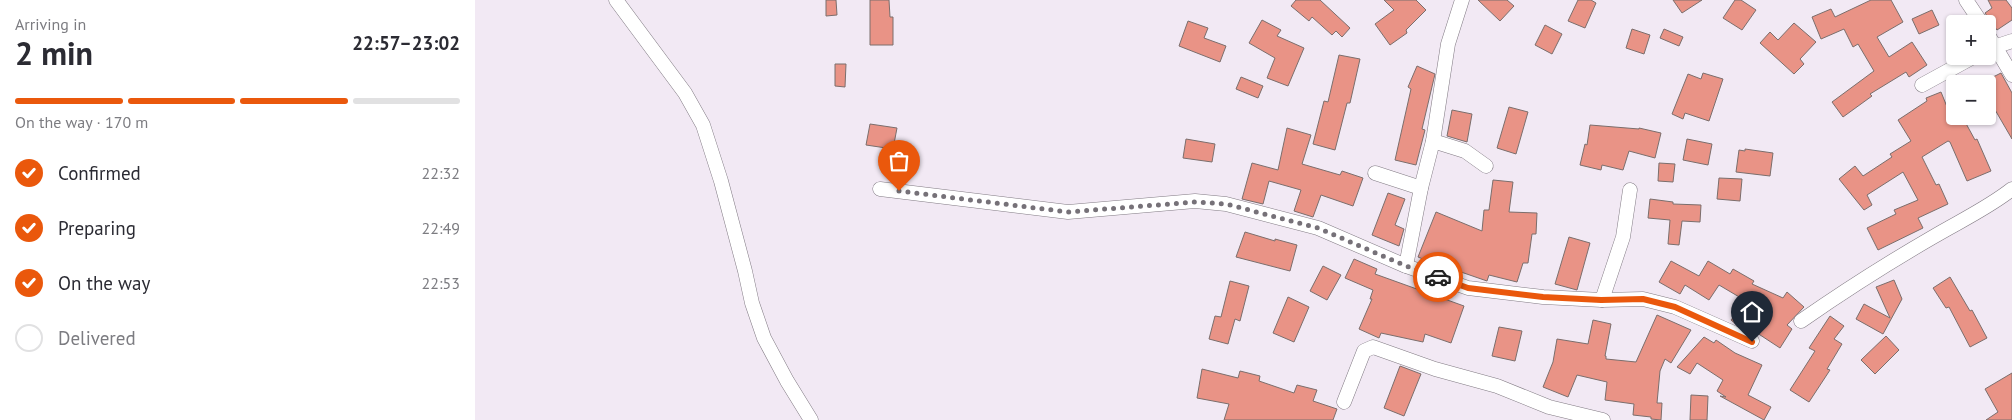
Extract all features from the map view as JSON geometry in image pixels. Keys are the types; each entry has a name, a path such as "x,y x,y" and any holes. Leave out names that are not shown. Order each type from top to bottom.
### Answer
{"street":[{"path":"616,0 685,93 703,125 721,181 752,303 764,338 811,420"},
{"path":"1406,266 1421,188 1433,141 1448,44 1462,0"},
{"path":"1966,0 1976,15"},
{"path":"1996,45 2012,40"},
{"path":"1996,54 2012,75"},
{"path":"1922,85 1959,65"},
{"path":"1433,141 1465,151 1486,166"},
{"path":"1375,173 1421,188"},
{"path":"880,189 1068,212 1195,202 1226,204 1318,228 1406,266 1468,288 1543,297 1601,300 1643,299 1675,307 1752,342"},
{"path":"1801,321 1836,297 1933,237 1996,201 2012,189"},
{"path":"1601,300 1623,237 1630,190"},
{"path":"1343,402 1364,352 1373,348 1435,369 1497,386 1549,407 1603,420"}],"building":[{"path":"826,0 836,0 837,15 826,16"},
{"path":"870,0 889,0 890,17 893,17 893,45 870,45"},
{"path":"1296,0 1320,0 1350,28 1342,37 1336,31 1332,35 1312,17 1309,21 1291,6"},
{"path":"1384,0 1416,0 1426,10 1406,30 1407,33 1390,45 1375,24 1394,10"},
{"path":"1478,0 1507,0 1514,6 1500,21"},
{"path":"1578,0 1591,0 1596,3 1585,28 1568,21"},
{"path":"1673,0 1702,0 1682,13"},
{"path":"1735,0 1741,0 1756,10 1742,30 1723,18"},
{"path":"1871,0 1891,0 1903,22 1877,37 1889,57 1912,42 1927,65 1909,77 1906,72 1870,94 1872,96 1843,117 1832,102 1874,71 1858,44 1853,47 1844,29 1821,39 1812,17 1831,9 1835,17"},
{"path":"1988,0 2006,0 2012,8 2012,20 1997,30 1996,15 1986,15 1985,13 1992,8"},
{"path":"1932,10 1939,25 1919,34 1912,19"},
{"path":"1262,20 1281,30 1277,36 1304,48 1288,86 1267,78 1275,58 1249,43"},
{"path":"1188,21 1208,28 1204,38 1226,46 1220,62 1179,46"},
{"path":"1794,23 1816,42 1800,59 1804,64 1794,74 1760,43 1770,32 1778,40"},
{"path":"1545,25 1562,34 1552,54 1535,45"},
{"path":"1632,29 1650,35 1644,54 1626,48"},
{"path":"1664,29 1683,37 1679,46 1660,38"},
{"path":"1339,55 1360,59 1350,103 1347,103 1335,150 1313,144 1324,101 1328,102"},
{"path":"835,64 846,64 845,87 835,86"},
{"path":"1417,66 1435,74 1422,129 1425,130 1416,165 1395,160 1411,89 1408,87"},
{"path":"1703,73 1723,79 1709,121 1685,113 1683,119 1672,114 1688,74 1701,79"},
{"path":"2001,73 2012,93 2012,139 1996,111 1996,76"},
{"path":"1241,77 1263,86 1258,98 1236,89"},
{"path":"1941,92 1946,104 1946,125 1967,125 1975,140 1977,139 1991,171 1967,181 1948,141 1922,157 1936,185 1939,184 1948,204 1918,218 1923,228 1878,250 1867,228 1896,214 1894,210 1918,200 1903,172 1867,195 1872,205 1864,210 1839,179 1855,166 1863,176 1892,157 1890,154 1911,141 1898,120 1927,101 1926,98"},
{"path":"1509,107 1528,112 1516,154 1497,148"},
{"path":"1452,110 1472,114 1467,142 1447,136"},
{"path":"870,124 897,128 893,149 866,145"},
{"path":"1590,125 1639,128 1661,133 1655,158 1629,151 1623,170 1602,165 1601,170 1580,165 1585,144 1587,145"},
{"path":"1287,128 1311,135 1302,164 1340,175 1342,171 1363,178 1353,206 1321,195 1313,217 1294,211 1301,190 1269,181 1263,204 1242,199 1252,163 1278,170"},
{"path":"1186,139 1215,144 1212,162 1183,158"},
{"path":"1687,139 1712,144 1708,165 1683,160"},
{"path":"1745,149 1773,153 1770,176 1736,172 1739,150 1745,151"},
{"path":"1659,163 1675,164 1673,182 1658,181"},
{"path":"1719,178 1742,179 1740,201 1717,199"},
{"path":"1493,180 1513,182 1509,212 1537,213 1536,234 1532,234 1528,263 1523,263 1517,282 1489,275 1487,281 1461,272 1460,274 1418,257 1436,212 1482,231 1484,210 1489,210"},
{"path":"1388,193 1405,199 1395,225 1404,229 1399,246 1372,235"},
{"path":"1650,199 1673,202 1673,204 1701,205 1700,222 1682,221 1679,245 1668,244 1670,220 1648,218"},
{"path":"1245,232 1297,245 1290,271 1236,257"},
{"path":"1569,237 1590,243 1577,290 1555,284"},
{"path":"1354,259 1377,269 1375,274 1464,306 1451,343 1425,334 1423,342 1381,333 1379,338 1359,329 1372,299 1370,299 1373,290 1345,278"},
{"path":"1671,261 1699,276 1708,261 1730,274 1733,269 1754,281 1752,284 1783,298 1787,292 1804,307 1787,325 1792,329 1780,348 1751,329 1750,331 1731,320 1746,301 1719,285 1709,300 1685,285 1680,294 1659,282"},
{"path":"1323,266 1341,275 1327,300 1310,291"},
{"path":"1950,277 1970,311 1972,310 1987,338 1970,347 1949,307 1946,308 1933,288"},
{"path":"1894,280 1902,299 1883,334 1856,319 1864,304 1890,318 1876,287"},
{"path":"1230,281 1249,286 1240,321 1235,319 1228,344 1209,339 1215,316 1221,317"},
{"path":"1288,297 1309,307 1294,342 1273,333"},
{"path":"1657,315 1691,330 1671,363 1665,359 1660,371 1657,403 1662,403 1661,420 1633,415 1634,404 1605,400 1607,382 1577,375 1568,397 1543,387 1553,362 1557,339 1588,344 1593,320 1611,324 1606,359 1636,362"},
{"path":"1830,316 1844,326 1834,339 1842,344 1827,369 1830,370 1809,402 1790,390 1815,351 1809,348"},
{"path":"1499,327 1522,331 1515,361 1492,356"},
{"path":"1886,336 1899,350 1875,374 1861,360"},
{"path":"1704,337 1714,343 1716,340 1735,353 1762,365 1748,395 1771,407 1764,420 1720,396 1726,397 1717,391 1723,380 1697,363 1690,374 1677,367"},
{"path":"1400,366 1421,374 1404,416 1384,408"},
{"path":"1202,369 1238,378 1240,371 1260,376 1259,381 1294,393 1297,385 1317,390 1313,401 1337,409 1333,420 1224,420 1229,404 1197,398"},
{"path":"2012,373 2012,420 1986,420 1998,412 1985,389"},
{"path":"1691,395 1708,396 1707,420 1690,420"}],"way so far":[{"path":"899,191 1068,212 1195,202 1226,204 1318,228 1406,266 1438,277"}],"route":[{"path":"1438,277 1468,288 1543,297 1601,300 1643,299 1675,307 1752,342"}]}
